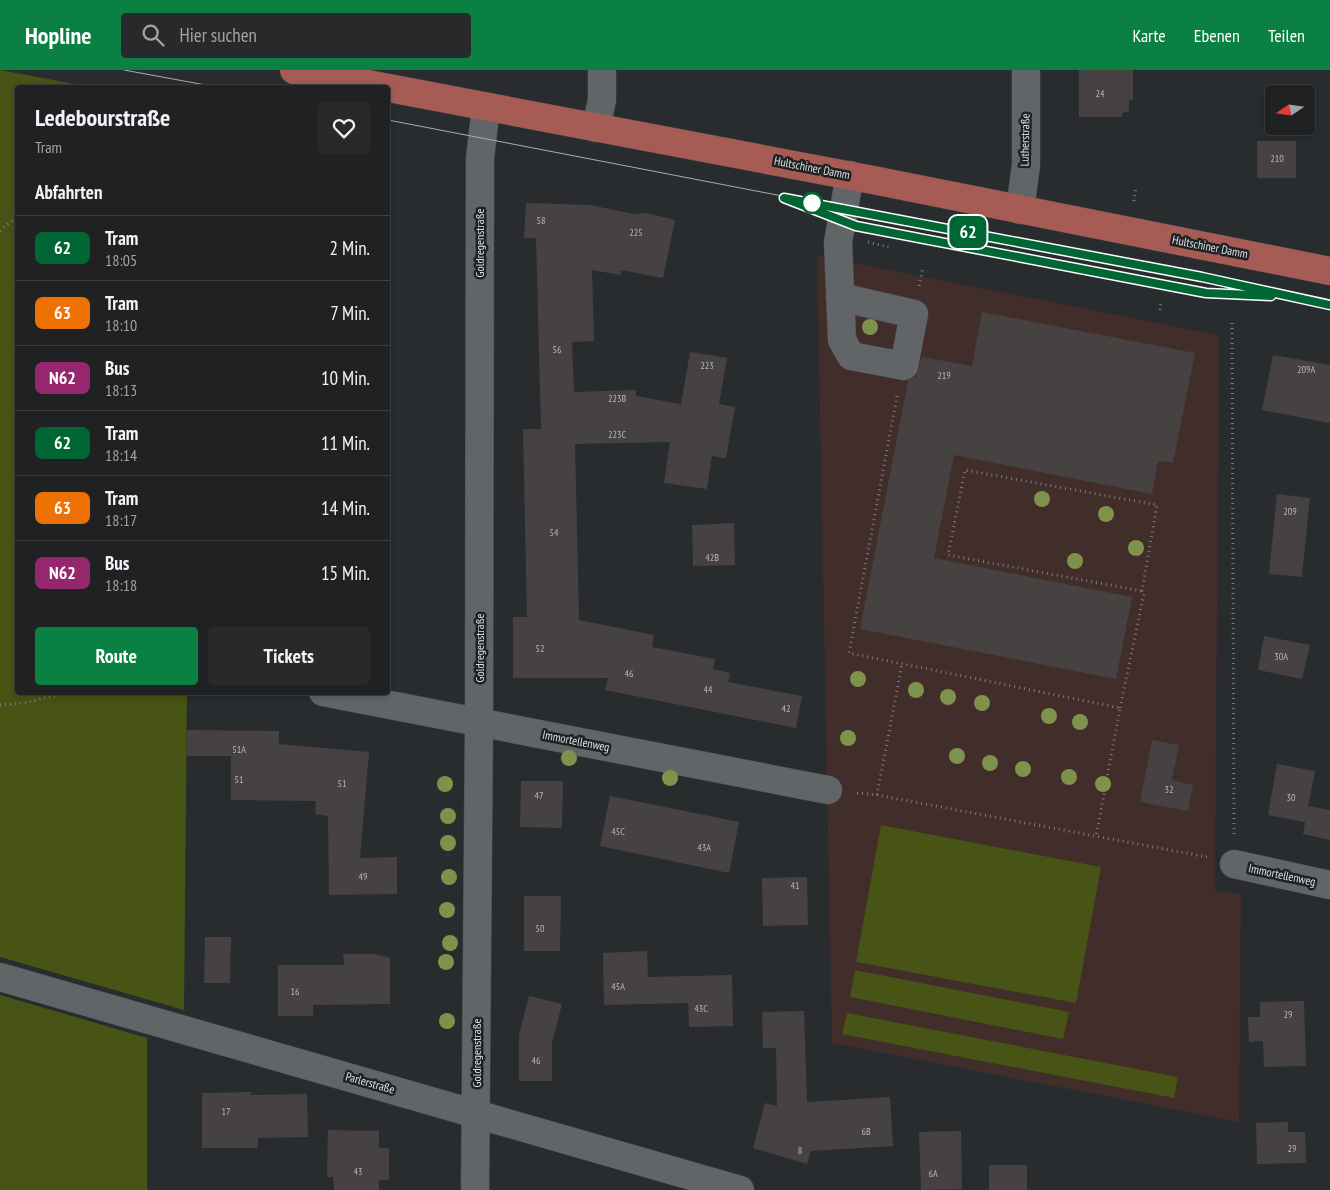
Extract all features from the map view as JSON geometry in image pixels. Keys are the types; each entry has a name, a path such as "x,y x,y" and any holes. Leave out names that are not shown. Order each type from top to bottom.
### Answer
{"main road":[{"name":"Hultschiner Damm","path":"294,70 374,85"},
{"name":"Hultschiner Damm","path":"390,88 850,175 1330,271"}],"street":[{"path":"596,128 602,100 602,70"},
{"name":"Lutherstraße","path":"1020,210 1026,165 1026,70"},
{"name":"Goldregenstraße","path":"476,1190 480,722 480,158 486,106"},
{"path":"840,297 914,314 904,366 851,356 842,340 840,297 838,242 850,175"},
{"name":"Immortellenweg","path":"339,695 828,790"},
{"name":"Immortellenweg","path":"1225,861 1330,885"},
{"name":"Parlerstraße","path":"0,977 740,1190"}],"path":[{"path":"0,231 15,218"},
{"path":"862,241 892,248"},
{"path":"1160,310 1161,300"},
{"path":"828,790 877,795 1225,861 1232,323"},
{"path":"904,366 884,458 849,653 1120,708"},
{"path":"1096,837 1144,593 1142,590 1157,505 965,470 948,555 1142,590"},
{"path":"877,795 902,664"},
{"path":"0,705 24,703 57,695"}],"shaded area":[{"path":"817,256 1219,335 1215,891 1241,894 1239,1122 832,1043"}],"green space":[{"path":"0,70 80,85 15,85 15,695 187,695 184,1010 0,957"},
{"path":"881,825 1101,867 1076,1003 856,962"},
{"path":"855,970 1069,1012 1063,1039 850,997"},
{"path":"0,995 147,1038 147,1190 0,1190"},
{"path":"847,1013 1178,1077 1174,1098 842,1034"}],"building":[{"path":"1079,70 1133,70 1133,100 1129,100 1129,111 1122,113 1122,117 1079,117"},
{"path":"1257,141 1296,141 1296,178 1257,178"},
{"path":"526,203 590,205 634,214 647,213 675,220 663,278 621,270 621,275 592,270 594,341 572,342 574,392 636,390 636,396 681,404 690,352 727,358 719,404 735,407 726,458 712,456 707,489 664,483 670,442 575,444 579,620 654,635 652,647 715,659 713,669 730,673 728,682 802,696 796,728 605,690 608,678 513,678 513,617 527,617 523,429 541,429 536,238 524,238"},
{"path":"982,312 1195,353 1173,463 1158,461 1152,494 954,455 934,558 1132,597 1116,679 860,629 908,381 916,376 922,357 972,366"},
{"path":"1273,355 1330,365 1330,423 1262,410"},
{"path":"1277,494 1310,498 1302,577 1269,574"},
{"path":"734,523 735,565 693,566 692,525"},
{"path":"1264,636 1310,645 1302,679 1258,670"},
{"path":"187,730 279,731 279,744 369,752 360,858 397,857 397,894 329,895 328,816 315,814 316,801 231,800 231,756 187,756"},
{"path":"1152,740 1179,745 1172,780 1193,785 1188,811 1140,802"},
{"path":"1277,764 1315,771 1305,822 1268,815"},
{"path":"521,781 563,781 562,828 520,827"},
{"path":"610,796 739,822 729,873 600,846"},
{"path":"1308,806 1330,810 1330,840 1303,834"},
{"path":"807,877 808,925 763,926 762,878"},
{"path":"524,896 561,896 560,951 524,951"},
{"path":"205,937 231,937 230,983 204,983"},
{"path":"647,951 648,977 732,975 733,1026 689,1027 688,1003 604,1005 603,953"},
{"path":"343,954 374,954 390,958 390,1004 313,1005 313,1016 278,1016 278,965 344,965"},
{"path":"529,996 562,1004 552,1043 552,1081 519,1081 519,1035"},
{"path":"1304,1001 1306,1066 1264,1067 1263,1041 1249,1042 1248,1017 1260,1017 1260,1002"},
{"path":"804,1011 807,1102 890,1097 893,1146 811,1151 807,1164 753,1148 765,1103 777,1106 776,1048 763,1048 762,1012"},
{"path":"251,1092 251,1095 307,1094 308,1137 258,1138 258,1148 202,1148 202,1093"},
{"path":"1288,1122 1288,1132 1305,1132 1306,1163 1257,1164 1256,1123"},
{"path":"328,1130 379,1131 379,1148 389,1148 389,1180 379,1180 379,1190 334,1190 333,1177 327,1177"},
{"path":"961,1131 962,1189 921,1190 919,1132"},
{"path":"989,1165 1027,1165 1027,1190 989,1190"}],"tram line":[{"path":"124,70 206,85"},
{"path":"390,120 1202,277 1330,305"},
{"name":"62","path":"1271,296 1206,293 856,226 784,198 1202,277 1330,305"},
{"path":"807,207 856,226 1207,293 1259,295"}]}
